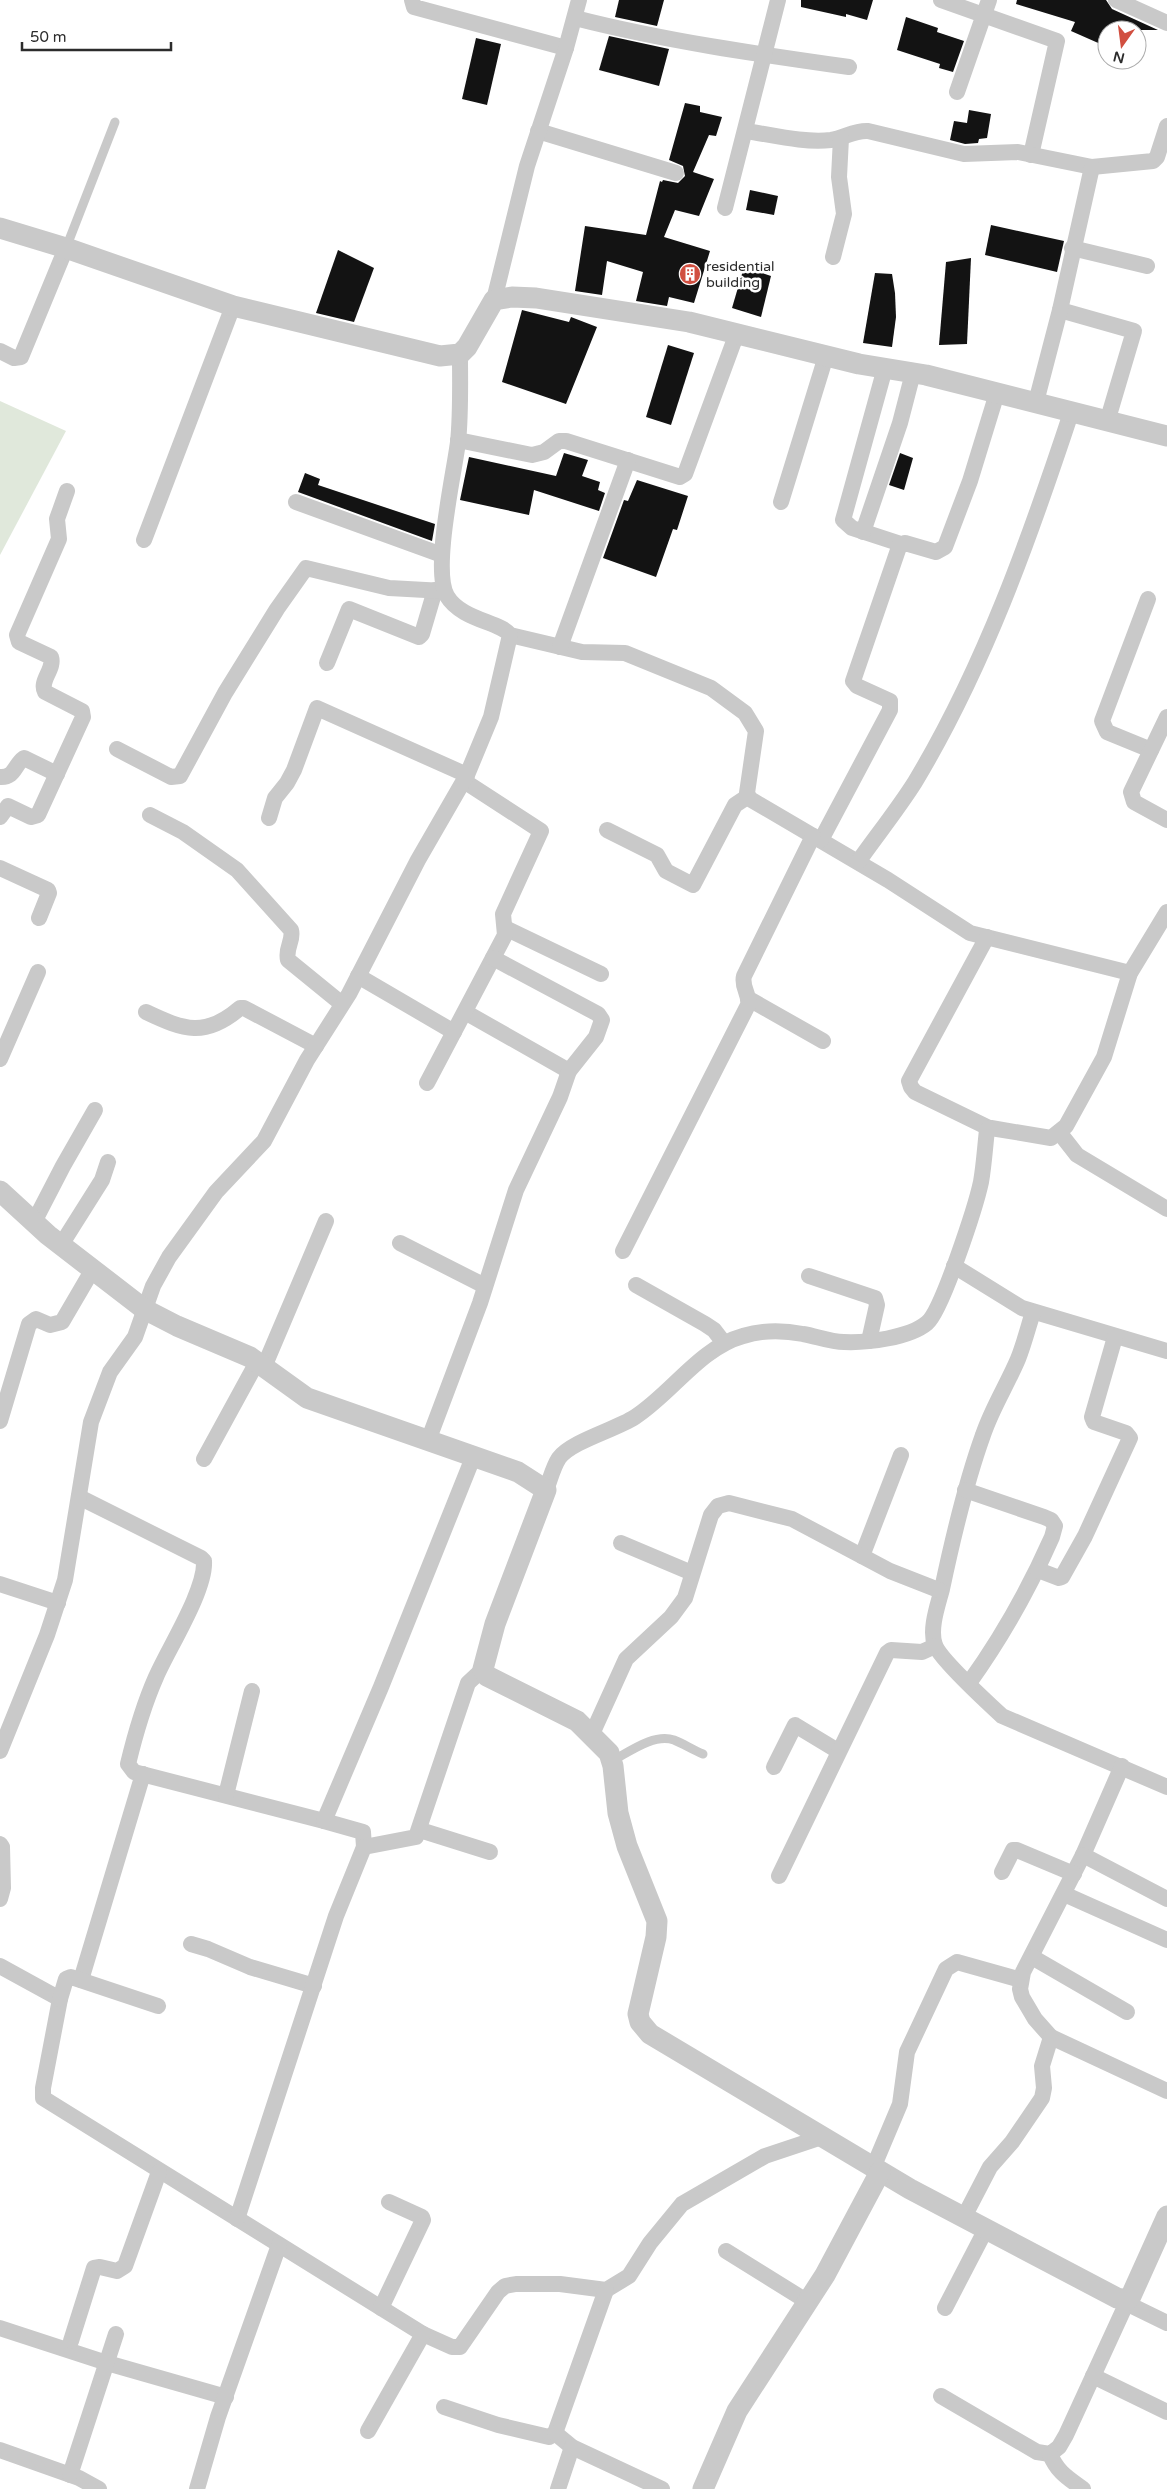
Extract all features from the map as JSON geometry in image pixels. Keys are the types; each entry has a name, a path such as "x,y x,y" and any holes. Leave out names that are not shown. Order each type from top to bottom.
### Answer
{"street":[{"path":"412,0 414,7 566,48"},
{"path":"0,228 66,248 233,306 440,356 460,354 468,347 494,300 516,208 579,0"},
{"path":"726,208 778,0"},
{"path":"941,0 986,8 1057,41 1031,154"},
{"path":"1116,0 1167,23"},
{"path":"957,92 986,8"},
{"path":"575,18 632,32 849,67"},
{"path":"746,131 807,139 841,138 856,132 868,131 964,154 1006,152 1031,154 1092,167 1153,161 1157,156 1167,126"},
{"path":"538,131 676,172"},
{"path":"833,257 844,214 839,169 841,138"},
{"path":"1036,402 1060,310 1072,248 1092,167"},
{"path":"0,351 14,358 21,357 66,248"},
{"path":"1072,248 1147,266"},
{"path":"494,300 512,297 536,298 689,322 826,356 913,373 1036,402 1071,413 1167,436"},
{"path":"144,540 233,306"},
{"path":"1060,310 1134,330 1107,422"},
{"path":"458,440 532,455 544,452 559,441 566,441 680,477 685,474 737,333"},
{"path":"327,662 348,609 419,637 422,634 440,591 442,555 458,440 460,354"},
{"path":"781,502 826,356"},
{"path":"885,368 843,518 845,525 863,532 902,544 910,543 936,552 945,547 967,490 997,393"},
{"path":"863,532 900,423 913,373"},
{"path":"858,862 914,782 975,670 1033,528 1071,413"},
{"path":"560,647 628,460"},
{"path":"0,817 8,806 31,817 38,815 83,714 82,711 45,692 43,686 52,660 51,657 19,642 17,635 59,539 57,519 67,491"},
{"path":"296,502 442,555"},
{"path":"823,1041 749,999 743,987 744,976 817,838 890,710 890,702 857,686 853,681 902,544"},
{"path":"117,749 171,777 180,776 230,684 277,609 306,568 389,588 440,591 466,613 506,631 510,635 582,652 625,653 711,688 745,713 756,731 747,797 735,805 693,885 666,871 657,855 607,830"},
{"path":"1148,599 1102,721 1103,729 1107,732 1151,750"},
{"path":"0,1751 58,1603 65,1580 75,1532 78,1497 92,1422 110,1372 135,1337 144,1309 166,1264 209,1201 264,1142 316,1046 358,976 418,860 466,778 491,717 510,635"},
{"path":"269,818 275,798 287,783 294,770 317,708 466,778 541,831 503,914 502,920 505,935 427,1083"},
{"path":"1167,717 1131,792 1134,802 1167,820"},
{"path":"0,777 8,777 12,774 24,758 57,774"},
{"path":"747,797 858,862 970,933 1130,973"},
{"path":"150,814 183,832 237,870 291,930 292,936 286,952 288,960 342,1004"},
{"path":"0,868 48,890 49,893 39,918"},
{"path":"987,937 910,1081 915,1092 988,1128 1050,1138 1066,1126 1104,1057 1130,973 1167,912"},
{"path":"505,928 601,974"},
{"path":"428,1441 485,1286 516,1190 560,1097 569,1070 596,1037 602,1020 601,1017 493,958"},
{"path":"0,1059 38,972"},
{"path":"358,976 454,1032"},
{"path":"623,1251 749,999"},
{"path":"146,1012 176,1026 192,1028 217,1025 240,1008 244,1008 316,1046"},
{"path":"465,1012 569,1070"},
{"path":"34,1222 62,1166 95,1110"},
{"path":"364,1847 409,1840 416,1837 420,1830 442,1754 465,1690 474,1676 484,1669 495,1624 558,1460 564,1453 573,1446 626,1423 655,1404 702,1360 724,1343 744,1336 777,1330 839,1342 870,1342 918,1329 928,1322 948,1286 981,1183 988,1128"},
{"path":"1059,1132 1077,1155 1167,1209"},
{"path":"61,1245 102,1180 108,1162"},
{"path":"0,1191 61,1245 144,1309 260,1365 307,1398 428,1441 474,1455 518,1472 546,1490"},
{"path":"204,1459 260,1365 326,1221"},
{"path":"400,1243 485,1286"},
{"path":"954,1266 1014,1305 1167,1351"},
{"path":"0,1421 28,1324 36,1319 50,1326 62,1322 93,1270"},
{"path":"809,1276 875,1298 876,1306 870,1342"},
{"path":"636,1285 705,1324 714,1330 724,1343"},
{"path":"1033,1312 1018,1359 983,1435 966,1490 936,1612 935,1646 984,1700 1002,1716 1016,1724 1122,1766 1167,1787"},
{"path":"1038,1570 1059,1578 1062,1577 1085,1536 1130,1438 1126,1433 1094,1422 1092,1417 1115,1336"},
{"path":"862,1556 900,1454"},
{"path":"324,1821 381,1687 474,1455"},
{"path":"966,1490 1044,1517 1054,1524 1052,1537 1038,1570 1005,1629 969,1683"},
{"path":"78,1497 204,1561 197,1591 155,1678 132,1746 128,1764 134,1772 363,1832 364,1847 336,1916 236,2219"},
{"path":"592,1734 626,1659 678,1609 685,1598 712,1515 718,1506 726,1503 792,1519 890,1571 941,1591"},
{"path":"621,1543 692,1573"},
{"path":"0,1584 58,1603"},
{"path":"779,1876 888,1651 922,1652 935,1646"},
{"path":"484,1669 488,1676 577,1721 609,1753 612,1761 618,1813 627,1846 657,1921 656,1937 642,1989 638,2014 640,2022 650,2034 876,2170 1167,2323"},
{"path":"226,1795 252,1691"},
{"path":"774,1767 795,1725 838,1751"},
{"path":"1122,1766 1083,1855 1021,1980 1020,1988 1025,2003 1051,2037 1167,2091"},
{"path":"80,1980 143,1774"},
{"path":"420,1830 490,1852"},
{"path":"0,1844 2,1847 3,1888 0,1898"},
{"path":"1002,1872 1009,1855 1013,1850 1017,1850 1074,1874"},
{"path":"1083,1855 1167,1899"},
{"path":"1064,1894 1167,1940"},
{"path":"191,1944 208,1949 250,1967 314,1986"},
{"path":"1032,1957 1126,2012"},
{"path":"703,2489 737,2411 825,2275 876,2170 900,2104 908,2052 946,1968 957,1962 1021,1980"},
{"path":"0,1966 60,1999"},
{"path":"158,2006 68,1977 60,1999 43,2098 159,2172 423,2334 452,2347 460,2347 498,2292 506,2286 516,2284 560,2284 606,2290 629,2276 650,2243 682,2204 765,2156 822,2137"},
{"path":"964,2217 990,2167 1012,2142 1042,2098 1044,2088 1042,2066 1051,2037"},
{"path":"71,2341 94,2268 117,2271 125,2266 159,2172"},
{"path":"381,2308 423,2220 422,2217 389,2202"},
{"path":"1050,2454 1059,2446 1066,2435 1167,2216"},
{"path":"945,2308 986,2229"},
{"path":"197,2489 279,2245"},
{"path":"726,2251 808,2302"},
{"path":"444,2407 498,2425 549,2437 555,2433 606,2290"},
{"path":"0,2328 107,2363 226,2398"},
{"path":"70,2475 116,2334"},
{"path":"368,2431 423,2334"},
{"path":"1093,2376 1167,2412"},
{"path":"941,2396 1037,2452 1050,2454"},
{"path":"555,2433 572,2447 662,2489"},
{"path":"558,2489 572,2447"},
{"path":"0,2450 70,2475 99,2489"},
{"path":"1050,2454 1055,2467 1061,2474 1083,2489"}],"lane":[{"path":"66,248 114,122"},
{"path":"612,1761 654,1740 663,1738 672,1740 702,1754"}],"shaded area":[{"path":"0,401 66,431 0,555"}],"building":[{"path":"619,0 664,0 657,26 615,17"},
{"path":"801,0 873,0 867,20 846,14 846,17 801,7"},
{"path":"1017,0 1106,0 1112,9 1136,20 1097,20 1097,42 1071,31 1075,22 1016,4"},
{"path":"906,17 938,28 937,32 964,41 953,72 939,68 940,64 897,50"},
{"path":"1147,25 1158,30 1147,30"},
{"path":"609,36 669,49 659,86 599,70"},
{"path":"476,38 501,44 487,105 462,99"},
{"path":"685,103 700,106 700,112 722,117 716,136 709,135 693,172 714,179 699,216 675,210 664,237 710,251 694,303 669,297 667,306 636,301 643,272 607,261 602,295 575,291 585,226 646,235 660,181 678,183 685,176 683,166 669,160"},
{"path":"969,110 991,114 987,138 979,139 978,143 965,144 950,140 954,121 967,123"},
{"path":"750,190 778,196 774,215 746,210"},
{"path":"991,225 1064,241 1057,272 985,255"},
{"path":"338,250 374,268 354,322 316,313"},
{"path":"971,258 967,344 939,345 946,262"},
{"path":"744,267 771,276 761,317 732,308"},
{"path":"875,273 892,274 896,317 892,347 863,343"},
{"path":"522,310 569,322 571,317 597,327 566,404 502,382"},
{"path":"668,345 694,353 671,425 646,417"},
{"path":"564,453 588,460 582,476 600,482 598,490 605,493 599,511 534,490 529,515 460,500 469,457 556,476"},
{"path":"900,453 913,458 904,490 889,485"},
{"path":"305,473 320,479 318,485 435,524 432,541 298,492"},
{"path":"637,480 688,496 677,530 673,529 656,577 603,558 624,500 628,501"}],"place":[{"name":"residential building","path":"690,274"}]}
